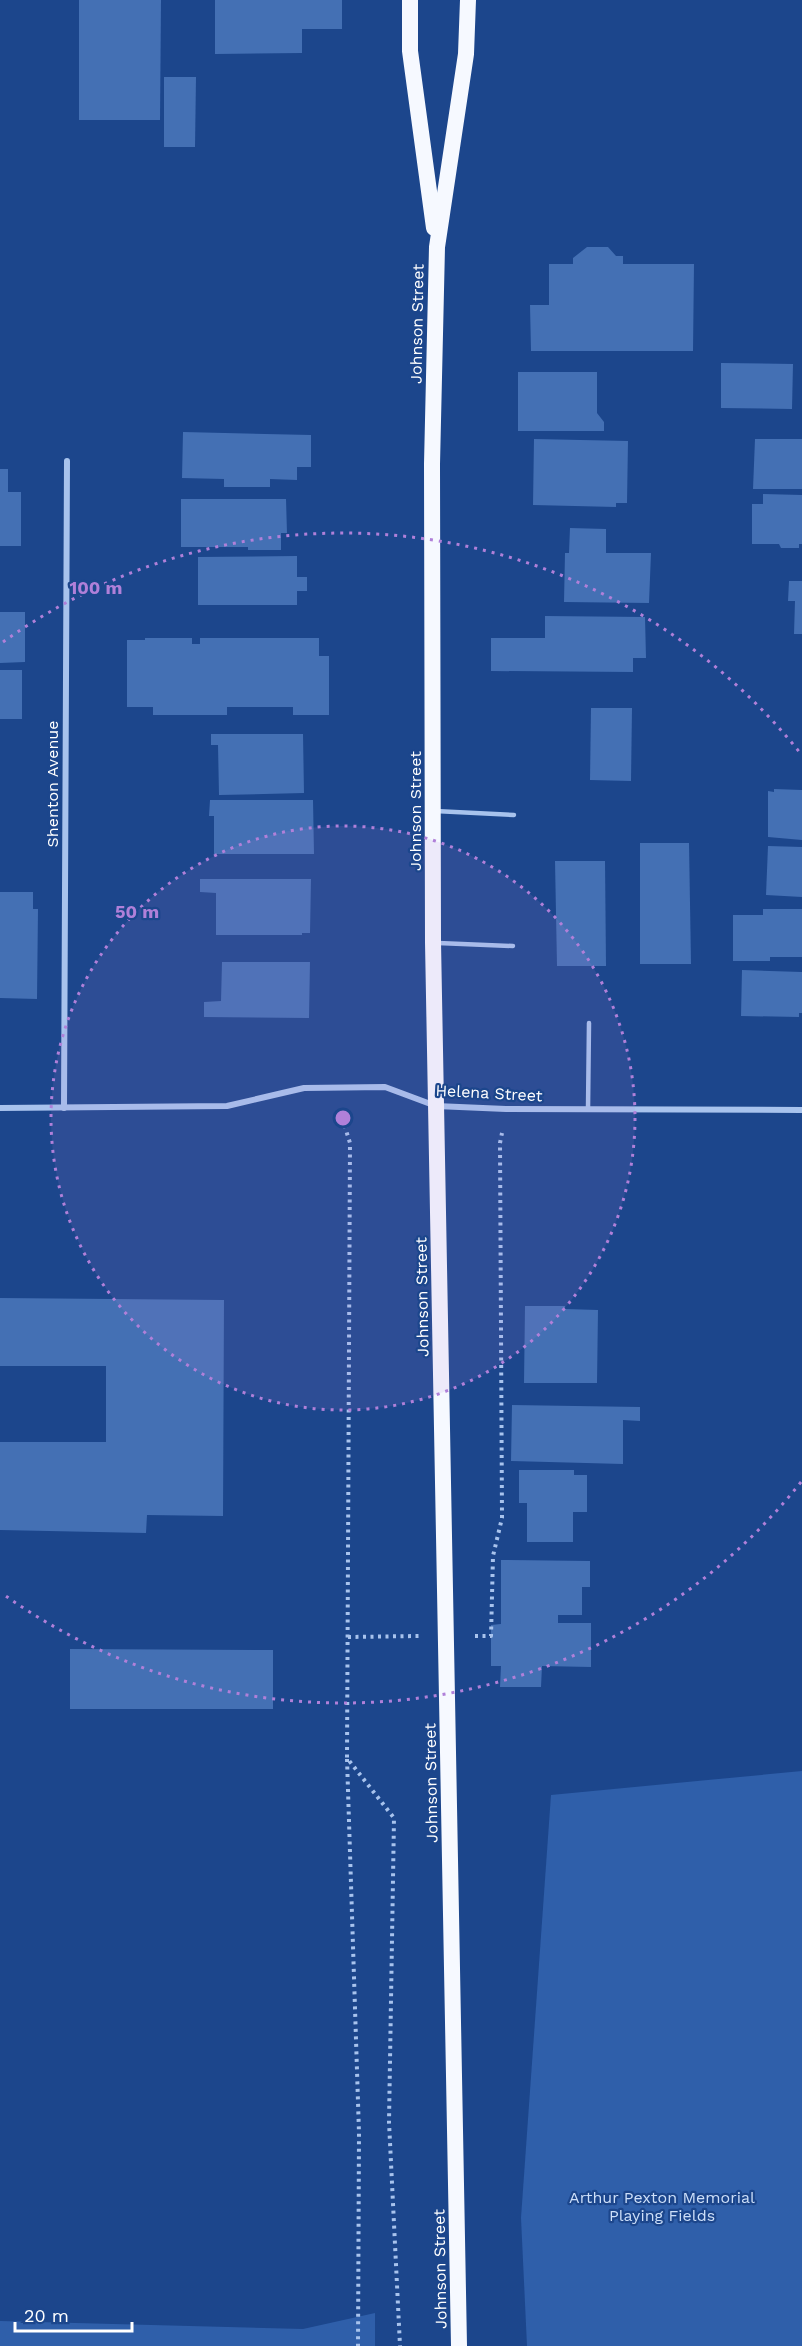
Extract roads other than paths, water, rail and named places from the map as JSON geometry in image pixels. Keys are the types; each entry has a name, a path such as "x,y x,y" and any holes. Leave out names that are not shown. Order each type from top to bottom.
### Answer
{"highway":[{"name":"Johnson Street","path":"410,0 410,51 437,247"},
{"name":"Johnson Street","path":"459,2346 433,942 432,464 437,247 466,54 468,0"}],"street":[{"name":"Shenton Avenue","path":"64,1108 67,461"},
{"name":"Helena Street","path":"0,1108 227,1106 304,1088 385,1087 436,1106 506,1109 802,1110"}],"lane":[{"path":"433,811 514,815"},
{"path":"433,942 513,946"},
{"path":"588,1109 589,1023"}],"park label":[{"name":"Arthur Pexton Memorial Playing Fields","path":"662,2206"}]}
